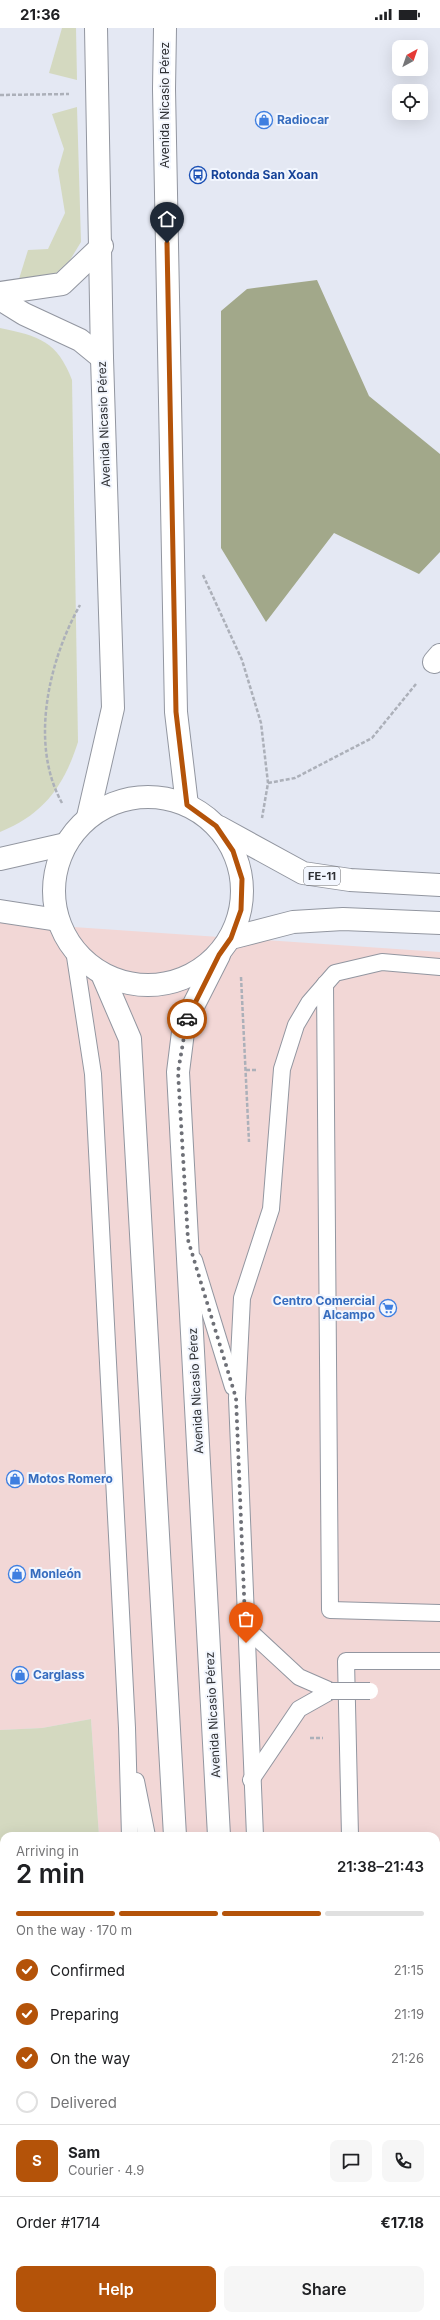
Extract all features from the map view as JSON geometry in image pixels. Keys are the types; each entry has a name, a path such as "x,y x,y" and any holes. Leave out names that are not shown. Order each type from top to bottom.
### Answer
{"main road":[{"name":"Avenida Nicasio Pérez","path":"96,28 102,246 102,358 113,708 77,830 56,868 53,894 58,920 64,936 74,950 87,963 102,974"},
{"name":"Avenida Nicasio Pérez","path":"165,28 164,97 176,712 187,805"},
{"path":"0,294 62,284 102,246"},
{"path":"0,299 24,314 80,340 102,358"},
{"path":"0,859 77,830 111,804 136,797 162,798 187,805 216,826"},
{"name":"Avenida Nicasio Pérez","path":"216,826 233,851 242,879 241,910 229,943 184,1024 178,1072 219,1832"},
{"name":"FE-11","path":"216,826 303,873 350,880 440,884"},
{"path":"0,911 58,920"},
{"path":"102,974 132,984 164,984 194,974 229,943 293,922 343,919 440,923"},
{"path":"102,974 130,1039 175,1832"}],"lane":[{"path":"74,950 93,1074 127,1728 130,1832"},
{"path":"255,1832 251,1780 236,1398 242,1298 271,1209 282,1069 296,1025 309,1003 335,973 382,962 440,967"},
{"path":"325,984 330,1610 440,1613"},
{"path":"188,1240 236,1398"},
{"path":"245,1627 299,1677 330,1690 370,1691"},
{"path":"350,1832 346,1661 440,1661"},
{"path":"251,1780 299,1709 330,1690"},
{"path":"127,1728 146,1832"}],"path":[{"path":"0,95 98,94"},
{"path":"200,568 242,660 261,723 268,783 257,848"},
{"path":"77,830 56,791 46,755 46,712 55,663 82,601"},
{"path":"268,783 295,778 372,738 437,658"},
{"path":"229,943 249,1148"}],"shaded area":[{"path":"0,922 440,952 440,1832 99,1832 91,1719 42,1728 0,1730"}],"green space":[{"path":"62,28 76,28 77,80 49,73"},
{"path":"77,107 81,242 70,260 53,276 19,279 28,250 48,249 65,213 58,170 64,149 52,114"},
{"path":"317,280 369,396 440,454 440,552 419,574 334,533 266,622 221,548 221,311 247,289"},
{"path":"0,328 26,334 45,342 60,357 72,380 78,742 66,772 50,797 29,817 0,832"},
{"path":"91,1719 99,1832 0,1832 0,1730 42,1728"}],"way so far":[{"path":"187,1019 184,1024 178,1072 188,1240 236,1398 246,1643"}],"place":[{"name":"Radiocar","path":"264,120"},
{"name":"Rotonda San Xoan","path":"198,175"},
{"name":"Centro Comercial Alcampo","path":"388,1308"},
{"name":"Motos Romero","path":"15,1479"},
{"name":"Monleón","path":"17,1574"},
{"name":"Carglass","path":"20,1675"}],"route":[{"path":"167,243 176,712 187,805 202,814 216,826 233,851 242,879 241,910 231,938 219,955 187,1019"}]}
